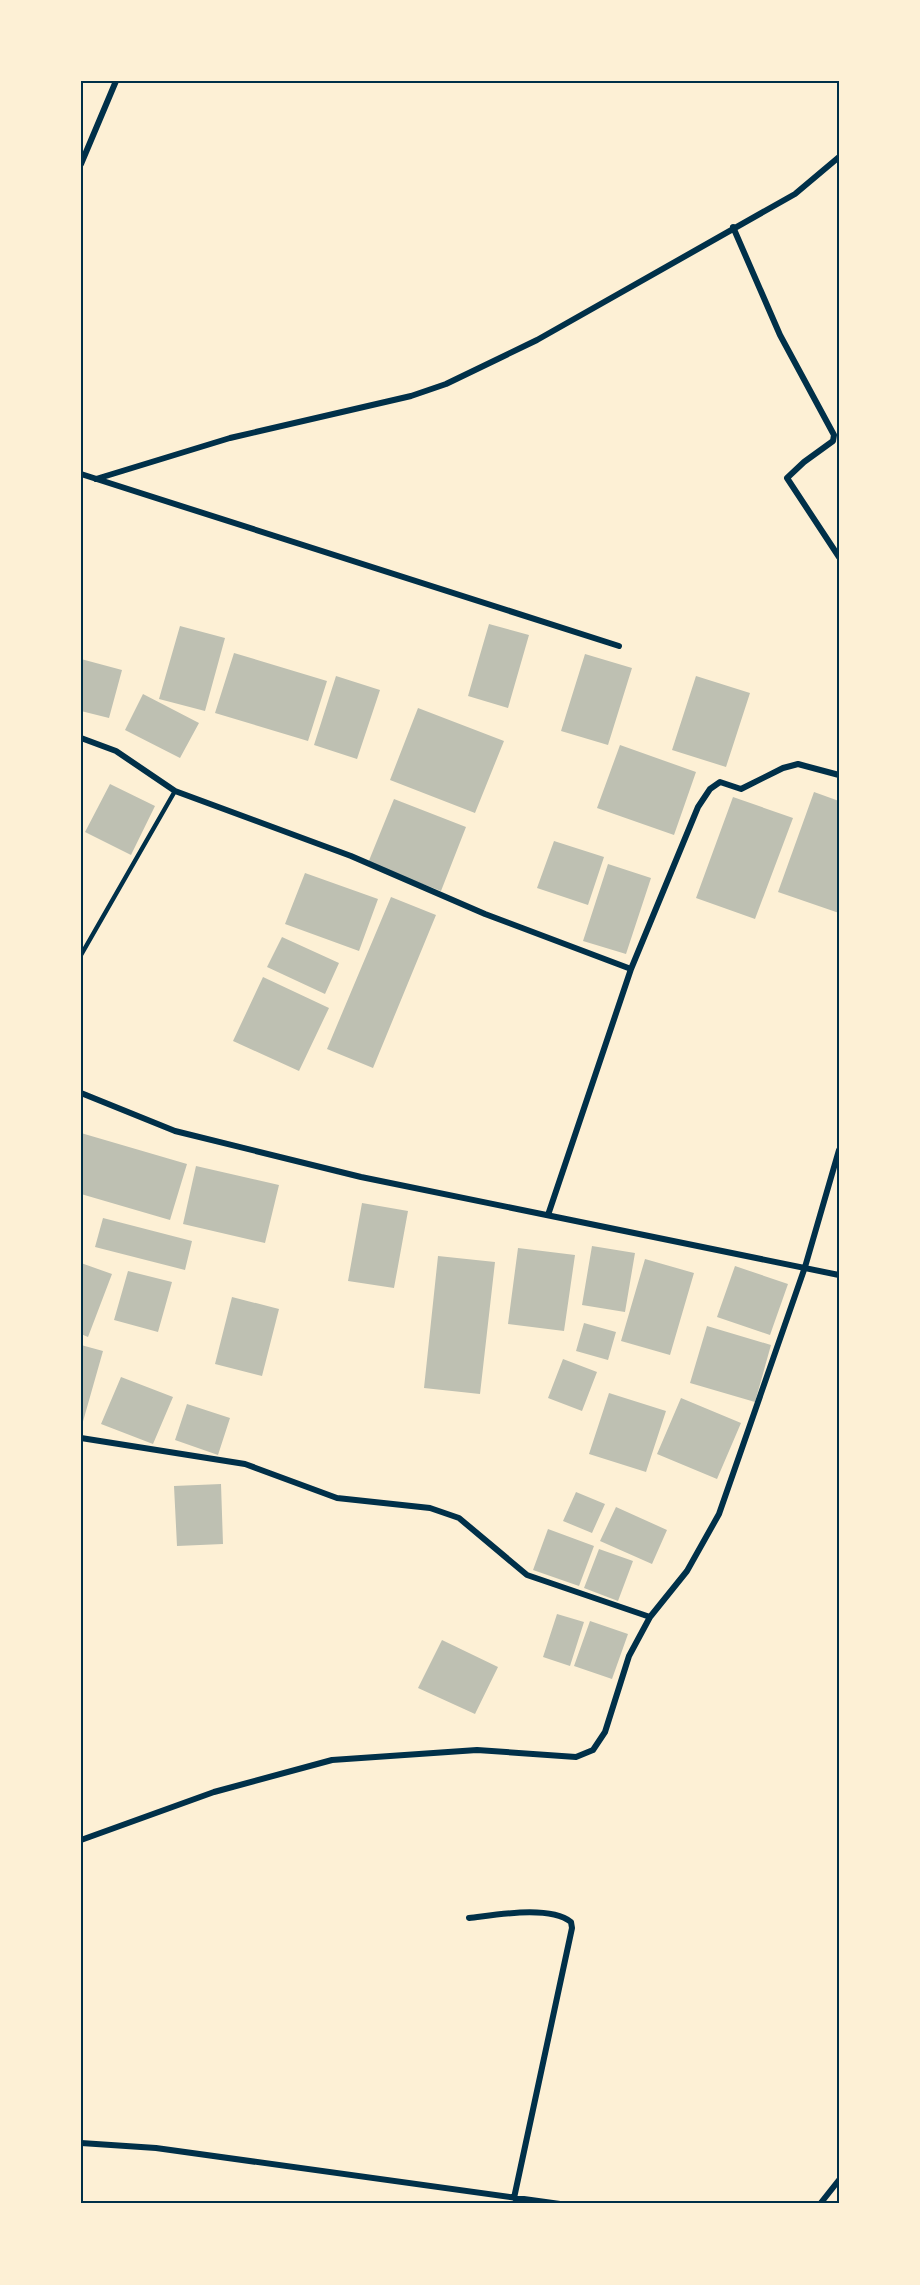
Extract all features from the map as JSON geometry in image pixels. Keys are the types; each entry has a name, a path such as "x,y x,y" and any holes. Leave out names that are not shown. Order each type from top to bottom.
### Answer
{"street":[{"path":"81,164 116,81"},
{"path":"96,479 230,438 411,396 446,384 537,340 733,227 795,194 839,157"},
{"path":"733,227 780,335 834,435 833,441 804,462 787,478 839,557"},
{"path":"81,474 619,646"},
{"path":"81,738 116,751 175,791 351,856 484,914 631,969"},
{"path":"548,1215 631,969 698,807 710,789 722,781 741,789 783,768 798,764 839,775"},
{"path":"81,1093 175,1131 361,1177 839,1275"},
{"path":"81,1840 214,1792 332,1760 477,1750 582,1756 593,1750 605,1732 629,1656 650,1617 687,1571 719,1514 804,1267 839,1150"},
{"path":"81,1438 245,1464 337,1498 430,1508 459,1518 527,1575 650,1617"},
{"path":"470,1918 535,1913 566,1918 571,1922 572,1928 514,2198"},
{"path":"81,2143 156,2148 560,2204"},
{"path":"820,2204 839,2180"}],"lane":[{"path":"81,956 175,791"}],"building":[{"path":"489,624 529,635 508,708 468,696"},
{"path":"180,626 225,638 205,711 159,699"},
{"path":"234,653 327,681 308,741 215,713"},
{"path":"585,654 632,668 608,745 561,731"},
{"path":"81,659 122,670 109,718 81,711"},
{"path":"336,676 380,690 357,759 314,745"},
{"path":"696,676 750,693 726,767 672,750"},
{"path":"143,694 199,723 180,758 125,730"},
{"path":"418,708 504,741 475,813 390,780"},
{"path":"620,745 696,772 674,835 597,808"},
{"path":"110,784 155,806 131,855 85,832"},
{"path":"814,792 839,801 839,913 778,892"},
{"path":"733,797 793,818 755,919 696,898"},
{"path":"394,799 466,827 441,891 368,863"},
{"path":"554,841 604,857 588,905 537,888"},
{"path":"608,864 651,878 626,954 583,941"},
{"path":"305,873 378,899 359,951 285,924"},
{"path":"391,897 436,915 373,1068 327,1049"},
{"path":"282,937 339,963 325,994 267,967"},
{"path":"263,977 329,1008 299,1071 233,1041"},
{"path":"81,1133 187,1164 170,1220 81,1194"},
{"path":"196,1166 279,1185 265,1243 183,1224"},
{"path":"362,1203 408,1211 394,1288 348,1281"},
{"path":"103,1218 192,1241 185,1270 95,1247"},
{"path":"592,1246 635,1253 625,1312 582,1305"},
{"path":"518,1248 575,1255 564,1331 508,1324"},
{"path":"438,1256 495,1262 480,1394 424,1388"},
{"path":"645,1259 694,1273 670,1355 621,1341"},
{"path":"81,1263 112,1274 88,1337 81,1334"},
{"path":"735,1266 788,1284 770,1335 717,1317"},
{"path":"128,1271 172,1282 158,1332 114,1320"},
{"path":"232,1297 279,1309 262,1376 215,1364"},
{"path":"584,1323 616,1332 608,1360 576,1351"},
{"path":"707,1326 771,1345 755,1402 690,1383"},
{"path":"81,1345 103,1351 82,1425 81,1425"},
{"path":"563,1359 597,1372 582,1411 548,1398"},
{"path":"121,1377 173,1397 153,1444 101,1424"},
{"path":"609,1393 666,1411 646,1472 589,1454"},
{"path":"681,1398 741,1423 717,1479 657,1454"},
{"path":"187,1404 230,1418 218,1455 175,1440"},
{"path":"221,1484 223,1544 177,1546 174,1486"},
{"path":"576,1492 605,1504 592,1533 563,1521"},
{"path":"616,1507 667,1530 652,1564 600,1541"},
{"path":"548,1529 594,1546 579,1586 533,1570"},
{"path":"599,1549 633,1561 618,1601 584,1588"},
{"path":"557,1614 584,1622 570,1666 543,1657"},
{"path":"590,1621 628,1634 612,1679 574,1666"},
{"path":"442,1640 498,1667 475,1714 418,1688"}]}
